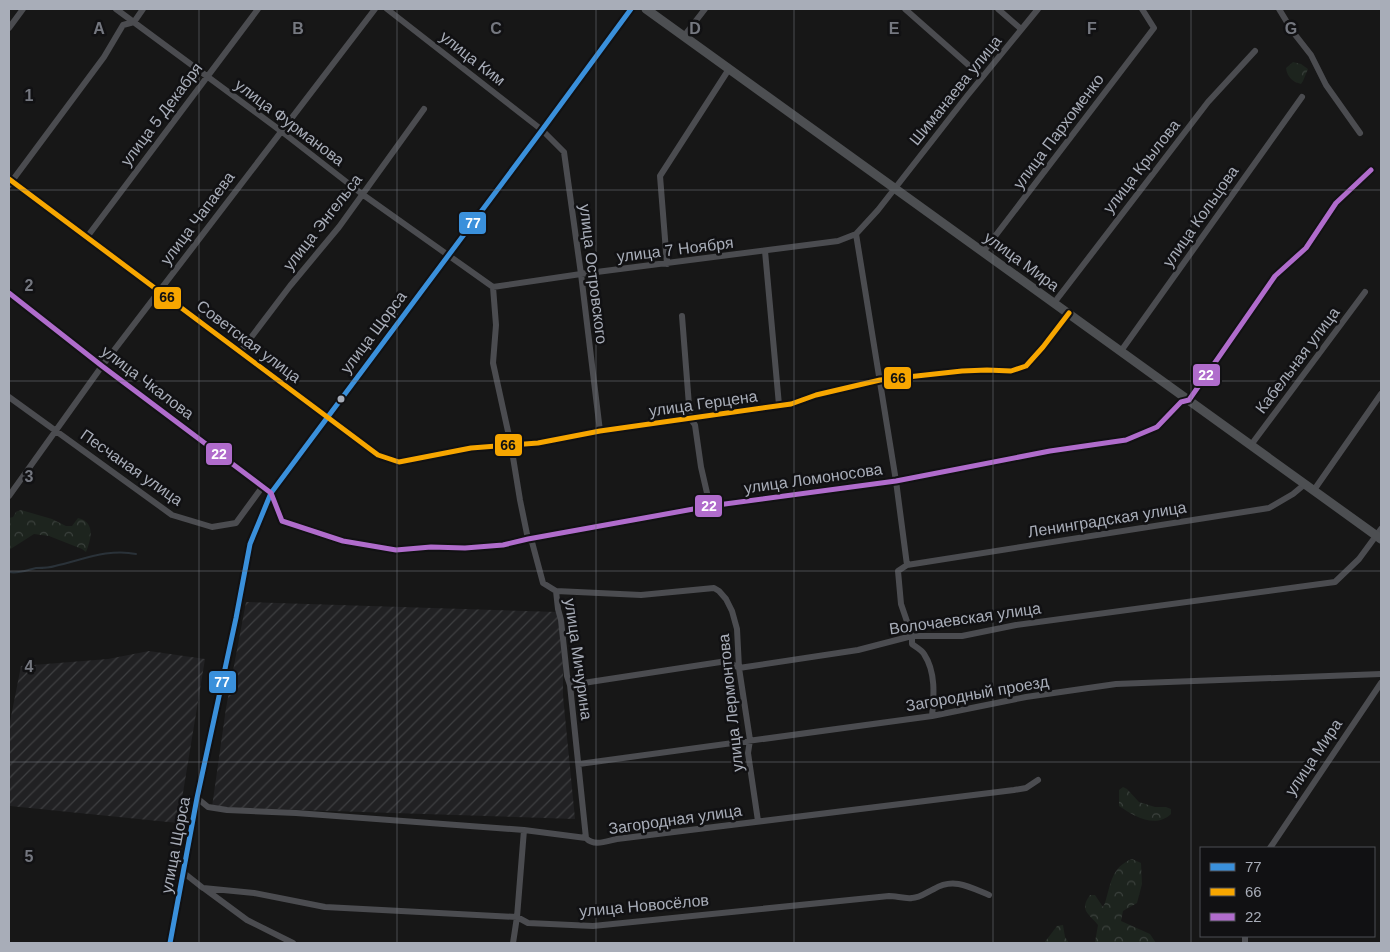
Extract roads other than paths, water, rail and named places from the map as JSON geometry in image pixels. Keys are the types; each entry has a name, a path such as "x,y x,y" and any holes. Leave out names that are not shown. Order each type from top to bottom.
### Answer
{"main road":[{"name":"улица Мира","path":"646,9 1305,484 1380,534"}],"street":[{"path":"9,28 24,9"},
{"name":"улица Фурманова","path":"116,9 362,194 448,254"},
{"path":"10,182 104,57 123,25 134,22 143,9"},
{"name":"улица 5 Декабря","path":"87,237 258,9"},
{"name":"улица Чапаева","path":"9,496 102,366 375,9"},
{"name":"улица Ким","path":"387,9 542,130"},
{"name":"улица Щорса","path":"171,943 197,798 250,544 271,493 631,9"},
{"path":"684,36 705,9"},
{"path":"905,9 982,77"},
{"path":"998,9 1021,29"},
{"name":"Шиманаева улица","path":"895,188 1038,9"},
{"name":"улица Пархоменко","path":"983,252 1154,28 1142,9"},
{"path":"1280,9 1293,32 1311,55 1326,85 1360,133"},
{"name":"улица Крылова","path":"1054,303 1208,102 1255,51"},
{"path":"667,264 660,176 729,69"},
{"name":"улица Кольцова","path":"1121,351 1302,97"},
{"name":"улица Энгельса","path":"240,352 290,286 339,227 424,109"},
{"name":"улица Островского","path":"542,130 564,152 600,431"},
{"name":"улица Ломоносова","path":"271,493 282,521 343,541 396,550 431,547 465,548 503,545 528,538 710,506 896,481 1050,451 1126,440 1157,427 1181,402 1189,400 1275,276 1306,248 1336,204 1371,170"},
{"name":"Советская улица","path":"10,182 87,237 327,417"},
{"name":"улица 7 Ноября","path":"493,287 838,241 856,234 895,188"},
{"path":"856,234 896,481 907,565 898,571 901,604 912,636 912,644 924,653 932,671 934,697 932,716"},
{"path":"765,251 779,406"},
{"path":"448,254 493,287"},
{"name":"улица Мичурина","path":"493,287 496,325 493,363 511,445 528,538 532,542 543,583 556,591 567,676 570,685 586,838"},
{"name":"Кабельная улица","path":"1251,445 1365,292"},
{"name":"улица Чкалова","path":"9,293 102,366 271,493"},
{"name":"улица Герцена","path":"327,417 378,455 398,462 471,448 538,443 600,431 791,404 816,395 880,380 962,371 1011,371 1026,366 1043,348 1069,313"},
{"path":"682,316 690,418 695,425 701,467 710,506"},
{"path":"1314,490 1381,394"},
{"name":"Песчаная улица","path":"9,397 172,515 212,527 236,523 263,486"},
{"name":"Ленинградская улица","path":"907,565 1269,508 1293,494 1305,484"},
{"name":"Волочаевская улица","path":"570,685 727,661 739,668 858,650 912,636 962,636 1016,625 1335,582 1360,559 1380,534"},
{"name":"улица Лермонтова","path":"556,591 641,595 714,588 726,598 737,629 739,668 750,740 748,753 758,821"},
{"name":"Загородный проезд","path":"579,764 932,716 1026,697 1116,684 1381,674"},
{"name":"улица Мира","path":"1271,847 1381,684"},
{"name":"Загородная улица","path":"197,798 208,807 227,810 296,813 524,830 586,838 589,842 595,844 758,821 1014,790 1026,788 1038,780"},
{"path":"513,943 524,830"},
{"path":"184,873 247,920 293,943"},
{"name":"улица Новосёлов","path":"203,888 254,893 325,907 517,917 528,922 593,926 889,896 912,899 948,883 965,885 989,895"}],"waterway":[{"path":"9,572 50,567 116,552 136,554"}]}
